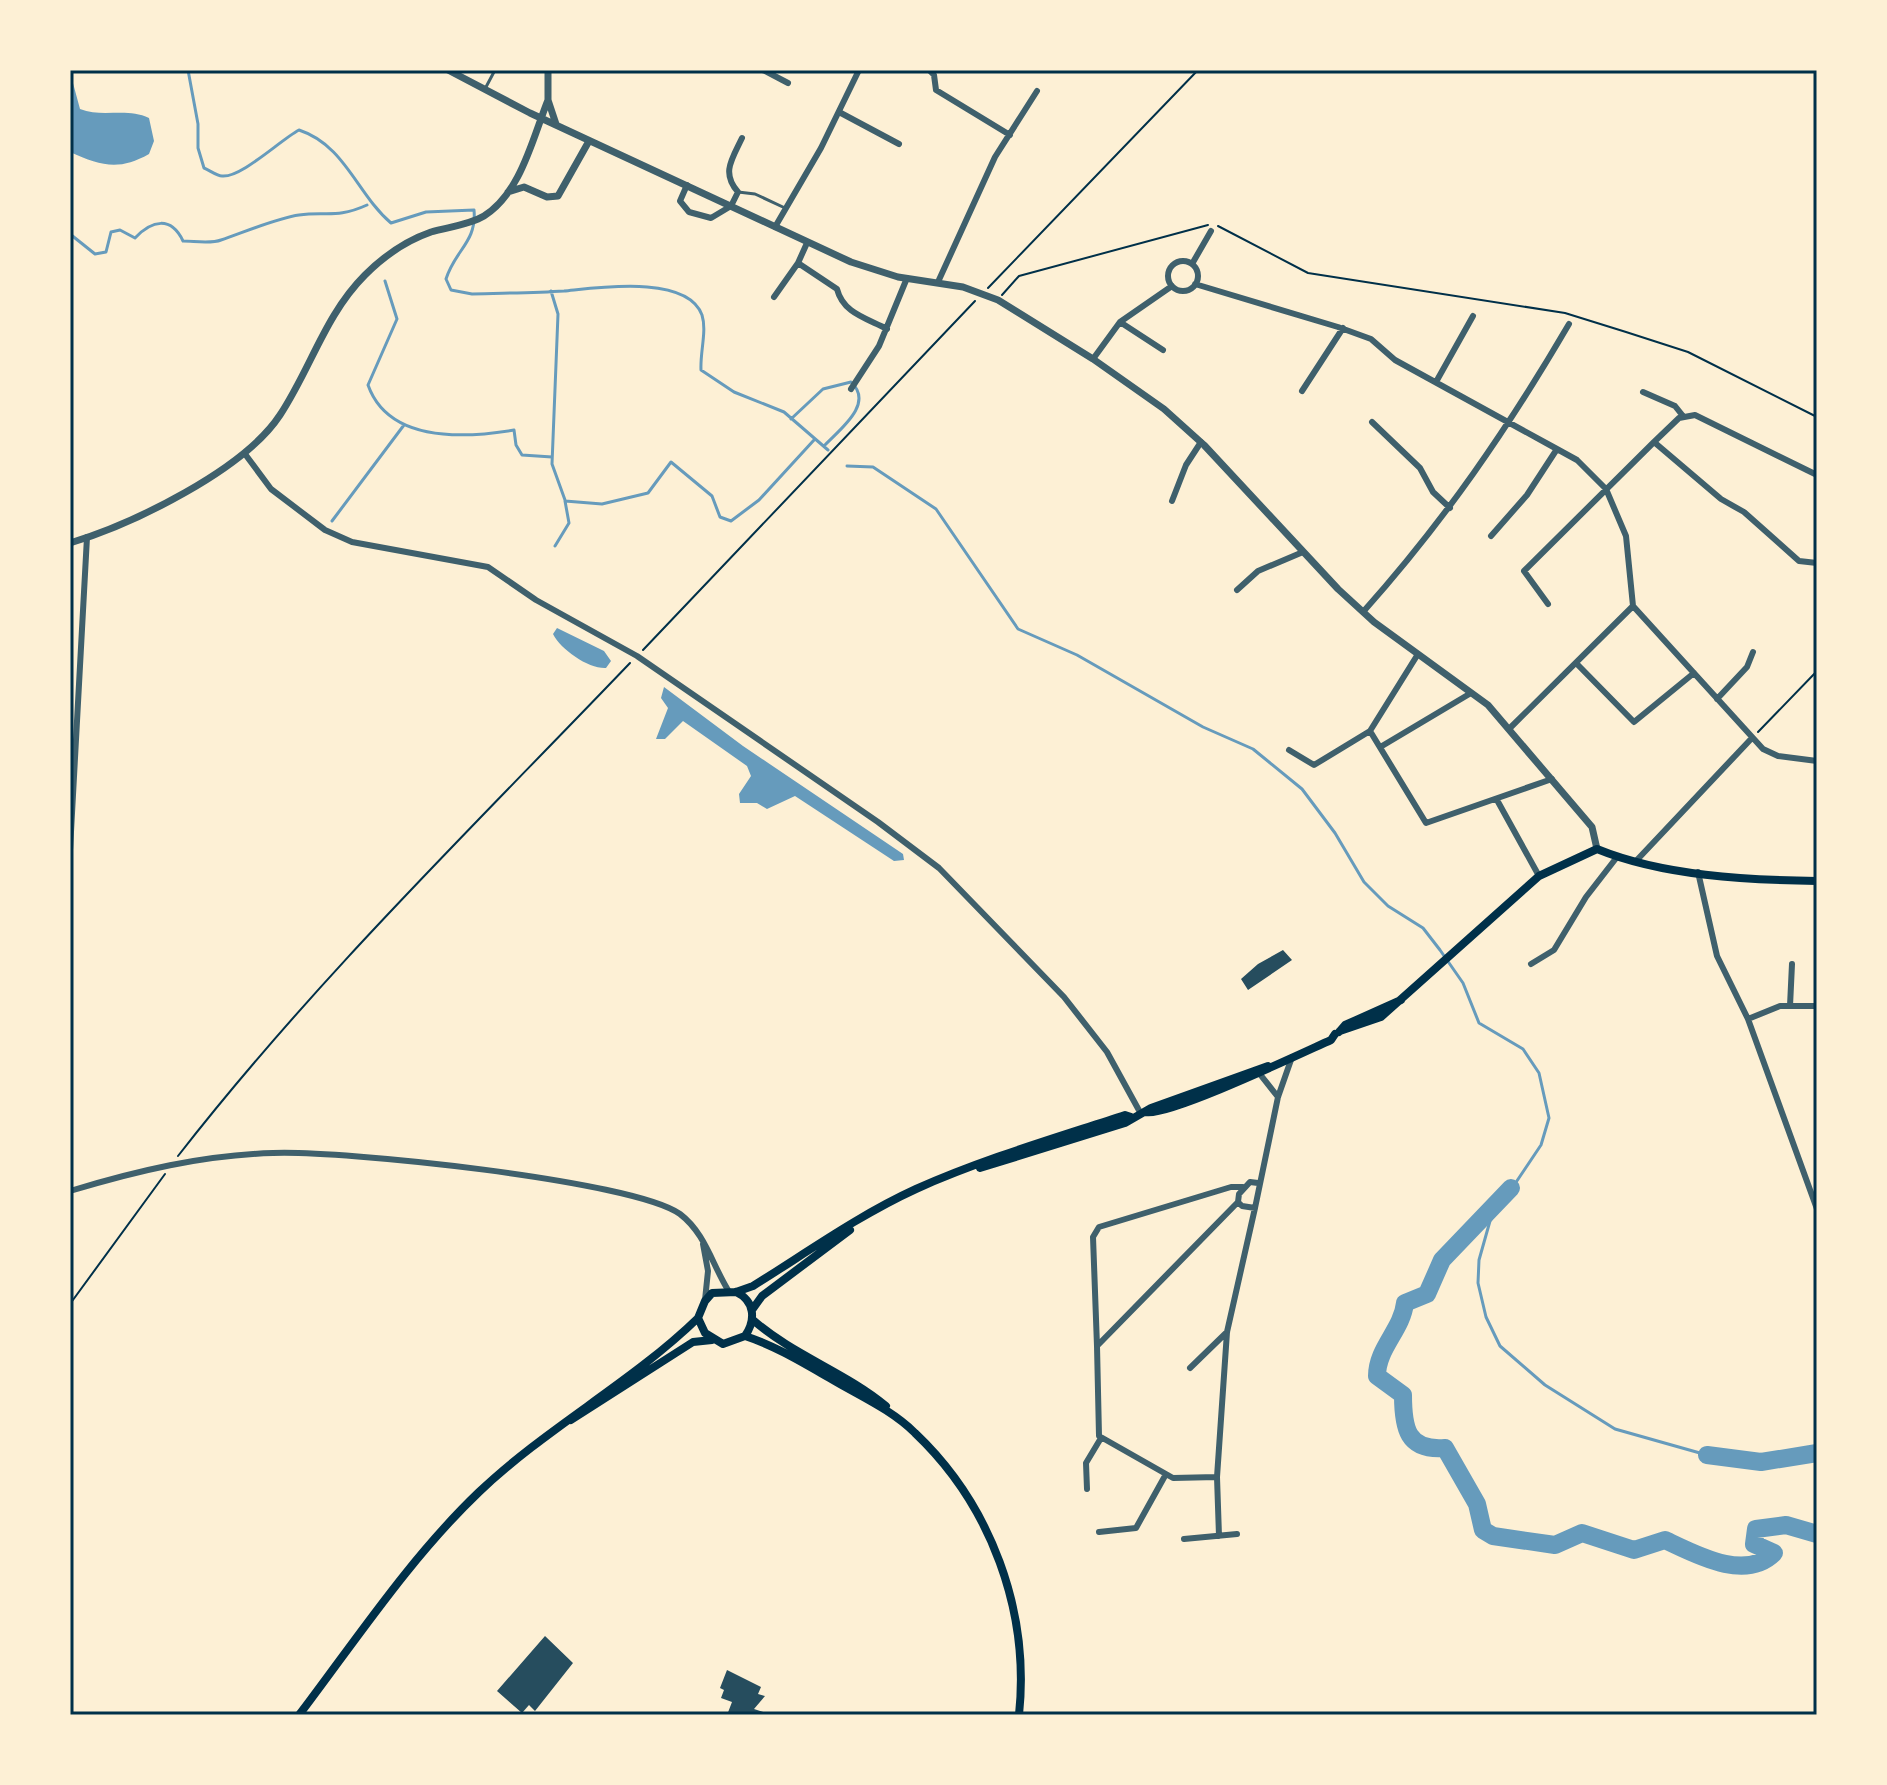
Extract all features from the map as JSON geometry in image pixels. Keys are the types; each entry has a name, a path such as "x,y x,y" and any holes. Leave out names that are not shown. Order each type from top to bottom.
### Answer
{"main road":[{"path":"1139,1114 1268,1066 1331,1040 1338,1032 1347,1032 1381,1017 1539,876 1597,849 1617,857 1698,872 1817,881"},
{"path":"299,1715 449,1522 512,1463 698,1318 712,1293 753,1286 919,1188 1125,1115 1165,1109 1259,1073 1268,1066"},
{"path":"752,1310 762,1296 874,1213"},
{"path":"560,1426 693,1342 712,1340 727,1344 745,1336 753,1320 752,1310 749,1302 732,1291"},
{"path":"698,1318 712,1340"},
{"path":"753,1320 771,1335 857,1384 946,1466 964,1492 994,1547 1011,1593 1019,1633 1022,1688 1019,1715"},
{"path":"745,1336 768,1345 895,1416"}],"street":[{"path":"448,70 557,126 851,262 907,278 983,293 1093,359 1164,409 1201,442 1363,612 1471,693 1510,728 1592,827 1597,849"},
{"path":"70,543 147,512 259,443 282,412 332,316 350,291 404,243 484,216 503,196 518,173 543,119 548,100 548,70"},
{"path":"763,70 788,83"},
{"path":"775,227 859,70"},
{"path":"929,70 936,90 1010,135"},
{"path":"938,282 995,157 1037,91"},
{"path":"548,100 557,126"},
{"path":"839,112 899,144"},
{"path":"687,185 680,201 689,212 711,218 731,206 738,192 730,183 727,169 742,138"},
{"path":"518,173 524,187 547,197 558,196 589,141"},
{"path":"503,196 524,187"},
{"path":"1192,264 1211,231"},
{"path":"774,297 798,263 807,243"},
{"path":"1179,261 1192,264 1198,275 1195,284 1183,291 1172,286 1168,277 1171,267 1179,261"},
{"path":"798,263 837,289 841,304 887,329"},
{"path":"851,389 887,329 907,278"},
{"path":"1195,284 1371,339 1395,360 1577,460 1606,489 1626,536 1633,606 1751,739 1778,756 1817,761"},
{"path":"1093,359 1120,322 1172,286"},
{"path":"1436,382 1473,316"},
{"path":"1120,322 1163,350"},
{"path":"1363,612 1427,540 1512,422 1569,324"},
{"path":"1302,391 1343,328"},
{"path":"1643,392 1675,406 1683,416"},
{"path":"1548,604 1524,571 1683,416 1695,415 1817,475"},
{"path":"1372,422 1420,468 1433,492 1450,508"},
{"path":"1172,501 1186,465 1201,442"},
{"path":"1654,442 1721,499 1744,512 1799,561 1817,563"},
{"path":"1491,536 1527,495 1557,449"},
{"path":"245,454 271,489 325,530 352,542 488,567 536,600 637,656 939,868 1088,1025 1122,1075 1139,1114"},
{"path":"70,850 87,537"},
{"path":"1237,590 1258,571 1303,552"},
{"path":"1510,728 1633,606"},
{"path":"1717,699 1747,667 1753,652"},
{"path":"1289,750 1314,765 1370,731 1418,654"},
{"path":"1576,663 1634,722 1694,673"},
{"path":"1382,746 1471,693"},
{"path":"1370,731 1382,746 1426,823 1552,779"},
{"path":"1636,861 1751,739"},
{"path":"1497,800 1539,876"},
{"path":"1531,964 1554,950 1586,897 1617,857"},
{"path":"1698,872 1717,956 1748,1019 1817,1209"},
{"path":"1790,1006 1792,964"},
{"path":"1748,1019 1771,1007 1817,1006"},
{"path":"1219,1536 1217,1477 1227,1332 1278,1097 1292,1055"},
{"path":"1259,1073 1278,1097"},
{"path":"70,1191 173,1163 272,1153 353,1156 564,1183 668,1207 681,1215 702,1240 732,1291"},
{"path":"1217,1477 1173,1478 1101,1438 1098,1433 1093,1237 1099,1227 1231,1187 1258,1183"},
{"path":"1097,1346 1238,1202 1243,1187"},
{"path":"1238,1202 1247,1209 1255,1208"},
{"path":"702,1240 708,1271 705,1301"},
{"path":"1190,1368 1227,1332"},
{"path":"1087,1489 1086,1463 1101,1438"},
{"path":"1099,1532 1136,1528 1166,1474"},
{"path":"1184,1539 1237,1534"}],"lane":[{"path":"484,90 495,70"},
{"path":"738,192 755,194 785,208"}],"path":[{"path":"70,1304 236,1081 380,924 1198,70"},
{"path":"998,300 1019,276 1198,225 1211,225 1308,273 1565,313 1626,332 1688,352 1817,417"},
{"path":"1751,739 1817,671"}],"water":[{"path":"70,72 80,109 97,113 132,113 149,118 154,141 149,154 128,163 110,165 70,152"},
{"path":"557,628 604,651 611,661 606,668 576,657 553,634"},
{"path":"664,687 743,746 903,854 904,860 894,861 795,796 767,809 757,803 740,803 739,794 751,776 747,766 683,721 665,739 656,739 668,708 661,698"}],"building":[{"path":"1283,950 1292,960 1248,990 1241,979 1258,964"},
{"path":"545,1636 573,1663 535,1711 529,1705 522,1713 497,1691"},
{"path":"727,1670 761,1687 758,1694 765,1696 754,1709 772,1715 727,1715 732,1702 721,1698 724,1690 720,1688"}],"waterway":[{"path":"188,70 198,124 198,148 204,168 220,176 230,175 299,130 315,137 339,158 391,223 426,212 474,210 469,238 446,279 451,290 472,294 639,286 679,294 693,302 702,315 701,370 734,392 784,412 828,450"},
{"path":"70,234 95,254 106,252 111,232 120,230 135,238 148,227 161,223 173,227 183,241 212,242 290,217 339,213 367,205"},
{"path":"385,281 397,319 368,385 378,404 393,418 431,433 474,435 514,430 516,445 522,455 552,457"},
{"path":"551,291 558,314 552,464 565,500"},
{"path":"791,419 823,389 851,382 857,390 857,408 824,446"},
{"path":"332,521 404,425"},
{"path":"555,546 569,523 565,501 602,504 648,493 671,462 712,496 720,517 731,521 759,500 814,440"},
{"path":"847,466 873,467 936,509 1018,629 1077,655 1203,727 1253,749 1302,789 1335,833 1364,882 1388,906 1423,928 1463,983 1479,1023 1523,1049 1539,1073 1549,1118 1541,1145 1490,1221 1479,1260 1478,1283 1486,1317 1500,1346 1545,1385 1615,1429 1707,1455"},
{"path":"1511,1188 1442,1260 1427,1294 1405,1303 1381,1357 1377,1376 1403,1395 1406,1427 1415,1441 1422,1446 1445,1448 1477,1504 1483,1530 1493,1536 1555,1545 1582,1533 1634,1550 1665,1540 1705,1558 1735,1565 1749,1565 1774,1553 1754,1544 1756,1529 1786,1525 1817,1534"},
{"path":"1707,1455 1761,1462 1817,1453"}]}
